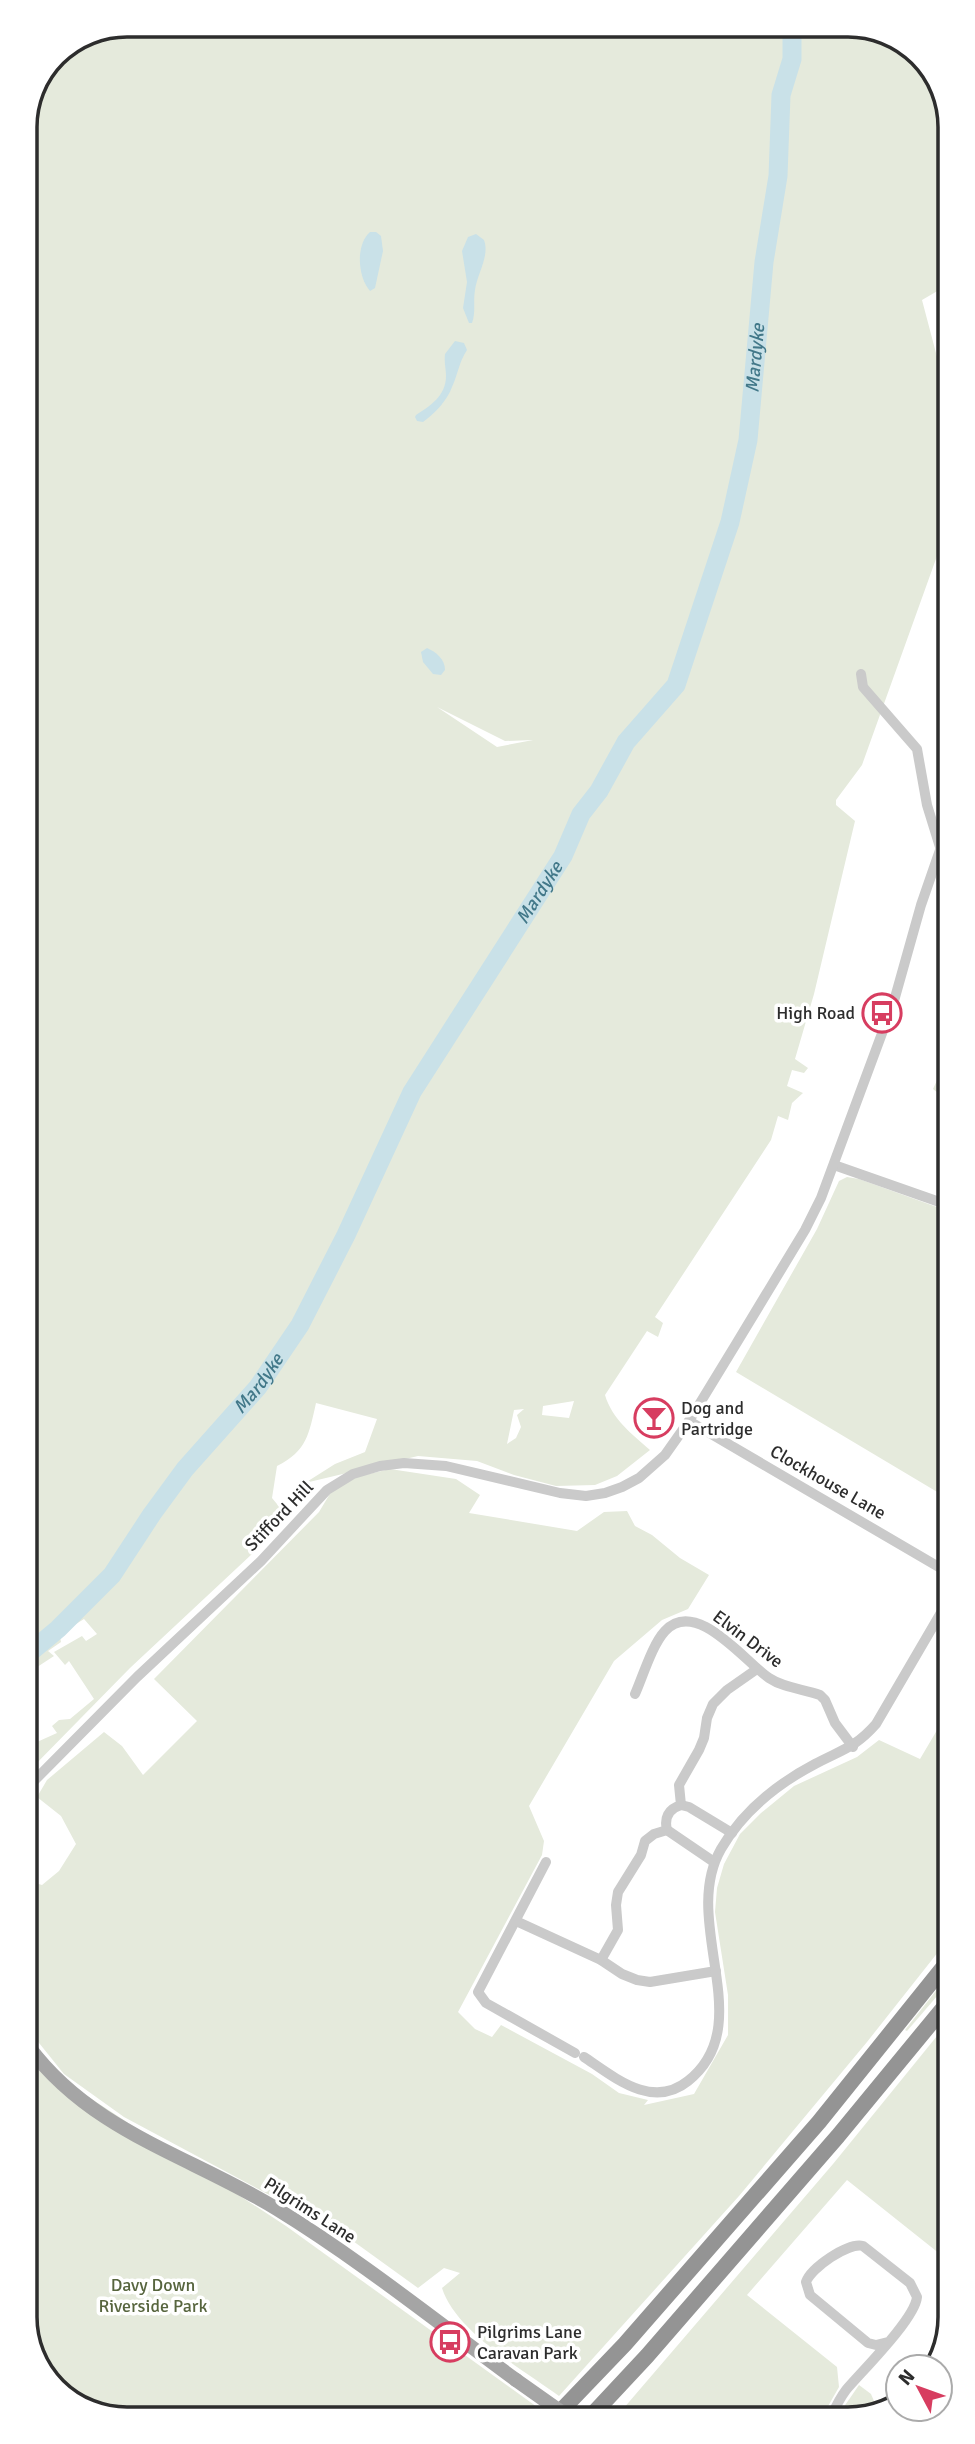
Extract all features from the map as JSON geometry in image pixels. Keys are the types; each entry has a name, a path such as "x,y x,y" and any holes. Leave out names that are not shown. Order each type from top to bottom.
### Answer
{"highway":[{"path":"565,2407 625,2344 819,2122 938,1974"},
{"path":"599,2407 647,2356 838,2136 938,2015"}],"main road":[{"name":"Pilgrims Lane","path":"37,2056 58,2081 88,2107 111,2122 242,2189 293,2219 554,2407"}],"street":[{"path":"861,674 863,687 916,749 927,804 938,840"},
{"path":"689,1421 821,1198 894,1001 938,854"},
{"path":"834,1165 938,1201"},
{"name":"Clockhouse Lane","path":"689,1421 938,1567"},
{"name":"Stifford Hill","path":"37,1778 144,1670 254,1567 314,1502 344,1478 380,1466 427,1464 572,1495 604,1493 639,1478 665,1455 689,1421"},
{"path":"546,1863 478,1992 486,2003 642,2092 666,2092 680,2088 694,2077 705,2063 715,2043 719,2022 720,1998 706,1907 714,1862 732,1833 767,1794 786,1780 853,1747 876,1724 938,1618"},
{"name":"Elvin Drive","path":"635,1694 666,1629 685,1622 704,1626 771,1680 820,1695 853,1747"},
{"path":"681,1805 679,1785 699,1750 713,1704 727,1690 757,1669"},
{"path":"667,1830 668,1813 681,1805 732,1833"},
{"path":"667,1830 714,1862"},
{"path":"601,1960 618,1930 618,1892 641,1855 645,1842 654,1834 667,1830"},
{"path":"516,1921 601,1960 622,1974 650,1982 716,1972"},
{"path":"836,2407 844,2393 888,2342 916,2304 917,2294 910,2283 875,2254 866,2247 855,2244 810,2273 806,2285 810,2295 868,2343 876,2345 888,2342"},
{"path":"868,2343 868,2364"}],"green space":[{"path":"127,37 854,37 866,38 893,49 916,67 929,87 937,109 938,291 922,300 938,361 938,553 862,765 836,800 836,805 855,821 814,994 795,1059 808,1068 804,1073 792,1070 787,1086 803,1093 792,1103 788,1120 778,1116 771,1140 655,1317 663,1323 658,1337 647,1331 605,1395 618,1419 650,1450 617,1476 595,1485 556,1486 514,1475 477,1461 418,1456 305,1483 335,1464 365,1452 377,1419 316,1403 301,1448 277,1466 272,1498 286,1515 252,1554 130,1668 37,1763 37,1742 57,1733 52,1726 59,1720 70,1719 94,1699 69,1661 65,1665 54,1652 82,1636 86,1641 97,1634 84,1619 37,1648 37,121 46,87 67,59 82,49 98,42","holes":["437,707 505,741 533,740 497,747","574,1401 569,1418 542,1415 543,1406","524,1409 517,1415 521,1427 516,1438 507,1444 514,1410"]},
{"path":"938,1078 938,1093 933,1089"},
{"path":"847,1177 859,1179 938,1207 938,1492 736,1372 817,1229 839,1181"},
{"path":"390,1469 456,1479 480,1495 469,1513 577,1531 604,1512 627,1511 635,1526 709,1575 688,1609 662,1620 614,1661 529,1806 544,1841 542,1855 458,2012 475,2029 492,2037 501,2025 592,2074 619,2093 648,2100 644,2105 694,2094 728,2035 728,1995 715,1912 717,1888 724,1864 740,1834 794,1786 857,1757 879,1740 920,1759 938,1728 938,1952 739,2196 559,2396 509,2362 461,2320 442,2288 460,2273 444,2268 418,2288 346,2236 124,2117 64,2074 37,2040 37,1883 42,1885 59,1871 76,1844 61,1816 37,1797 47,1780 104,1732 122,1746 143,1775 197,1721 154,1679 319,1512 331,1492 356,1477"},
{"path":"60,1637 61,1642 48,1651 54,1656 37,1667 37,1651"},
{"path":"938,1988 938,1995 907,2031 905,2030"},
{"path":"938,2035 938,2252 847,2180 747,2295 837,2367 839,2387 828,2407 625,2407 833,2164"},
{"name":"Davy Down Riverside Park","path":"37,2063 286,2226 537,2407 121,2407 92,2400 72,2389 55,2372 38,2335"},
{"path":"859,2385 871,2394 875,2403 860,2406 844,2407"}],"water":[{"path":"370,232 381,236 383,251 375,288 370,291 363,278 360,253"},
{"path":"476,234 484,240 485,252 476,284 473,319 472,323 469,323 463,308 467,282 462,251 468,237"},
{"path":"455,341 464,343 467,350 450,392 432,415 423,422 417,421 416,415 432,404 443,389 446,376 445,354"},
{"path":"427,648 442,659 445,670 441,675 433,674 423,662 421,652"}],"waterway":[{"name":"Mardyke","path":"37,1646 112,1575 185,1469 258,1387 300,1325 346,1235 412,1092 563,856 581,814 599,791 626,742 676,685 730,522 748,440 764,262 778,176 781,95 792,59 792,37"}],"place":[{"name":"High Road","path":"882,1013"},
{"name":"Dog and Partridge","path":"654,1418"},
{"name":"Pilgrims Lane Caravan Park","path":"450,2342"}]}
